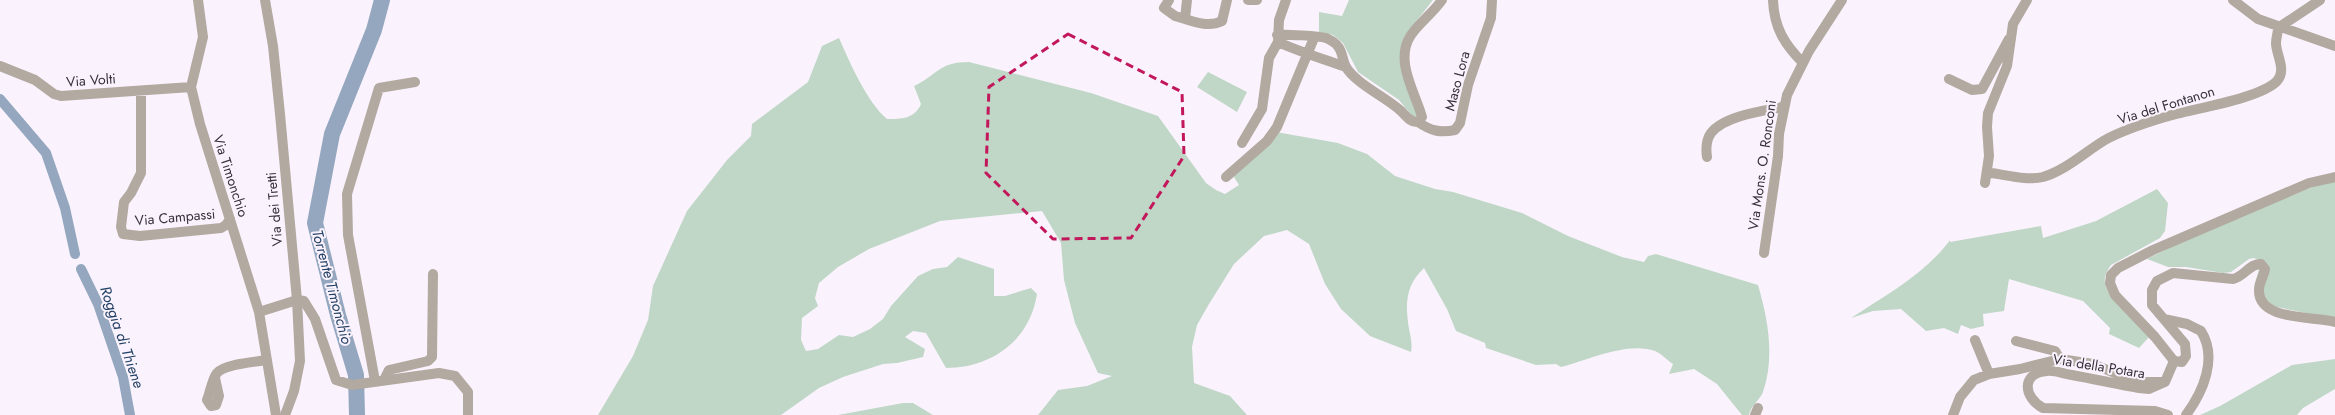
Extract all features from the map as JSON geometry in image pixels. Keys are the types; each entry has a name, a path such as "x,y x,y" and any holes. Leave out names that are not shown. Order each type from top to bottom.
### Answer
{"street":[{"name":"Via Timonchio","path":"198,0 203,37 191,87 200,124 259,312 276,415"},
{"name":"Via dei Tretti","path":"265,0 274,54 297,300 300,361 294,391 285,415"},
{"path":"1169,0 1164,8 1175,16 1199,24 1220,22 1227,0"},
{"path":"1185,19 1187,0"},
{"path":"1248,0 1257,0"},
{"path":"1242,143 1262,109 1270,58 1278,39 1279,20 1286,0"},
{"path":"1418,122 1422,118 1406,69 1406,45 1412,34 1442,0"},
{"name":"Maso Lora","path":"1346,67 1365,85 1391,102 1409,119 1418,122 1431,131 1446,132 1455,130 1460,123 1468,85 1491,18 1492,0"},
{"path":"1773,0 1776,26 1785,43 1803,63"},
{"name":"Via Mons. O. Ronconi","path":"1764,253 1783,107 1786,95 1803,63 1842,0"},
{"path":"1986,183 1990,156 1987,127 1988,113 2007,66 2014,24 2026,0"},
{"path":"2234,0 2241,8 2258,19 2278,28 2335,46"},
{"path":"2278,28 2320,0"},
{"name":"Via del Fontanon","path":"1991,173 2030,178 2042,177 2124,131 2165,117 2243,97 2267,87 2278,80 2281,70 2281,60 2276,44 2278,28"},
{"path":"1949,80 1972,90 1982,89 2012,31"},
{"path":"1278,39 1285,34 1325,38 1333,42 1342,52 1346,67"},
{"path":"1226,177 1272,135 1285,112 1314,38"},
{"path":"1278,39 1307,55 1322,57 1346,67"},
{"name":"Via Volti","path":"0,66 35,80 57,96 191,87"},
{"path":"376,381 348,235 347,194 379,88 415,82"},
{"name":"Via Campassi","path":"141,91 141,173 131,193 124,202 121,231 128,236 140,236 221,228 226,226 230,219"},
{"path":"1707,158 1706,145 1710,134 1717,128 1735,118 1783,107"},
{"path":"2335,177 2309,183 2160,247 2118,268 2111,275 2110,283 2115,295 2155,337 2174,361 2182,362 2186,356 2185,344 2152,305 2154,285 2163,277 2173,273 2233,279 2240,278 2258,263 2263,265 2265,269 2259,288 2261,300 2265,307 2275,312 2335,322"},
{"path":"376,381 390,370 428,361 432,357 433,274"},
{"path":"259,312 297,300 304,301 315,319 336,380 352,385 439,373 455,376 468,392 468,415"},
{"path":"2164,319 2186,324 2201,331 2210,358 2207,372 2193,404 2186,415"},
{"path":"1975,340 1989,374"},
{"path":"2016,341 2055,351 2060,359"},
{"path":"1953,415 1960,396 1974,380 1989,374 2020,369 2060,359 2093,364 2136,382 2165,382"},
{"path":"215,378 220,370 227,367 267,360"},
{"name":"Via della Potara","path":"2168,415 2155,411 2043,408 2034,403 2028,394 2028,383 2032,377 2048,370 2149,389 2165,382 2174,361"}],"highlighted area":[{"path":"1068,34 1182,92 1184,156 1131,238 1053,239 986,173 989,87"}],"green space":[{"path":"1349,0 1433,0 1404,37 1419,117 1413,117 1399,100 1358,72 1343,43 1333,35 1319,32 1319,12 1342,16"},
{"path":"839,38 866,92 880,112 887,119 898,119 915,113 921,104 914,86 944,67 951,64 969,62 1091,93 1158,116 1206,183 1225,194 1239,185 1234,177 1236,171 1276,132 1338,143 1367,154 1395,176 1435,189 1453,192 1522,213 1568,236 1622,257 1644,262 1648,256 1656,254 1758,285 1765,311 1769,338 1769,365 1763,392 1750,411 1749,415 1742,415 1717,384 1694,369 1669,374 1673,364 1655,351 1633,348 1621,350 1595,356 1561,367 1556,364 1536,365 1486,348 1485,343 1456,331 1447,309 1424,268 1414,280 1409,292 1407,314 1411,340 1411,352 1370,336 1341,309 1325,284 1309,244 1287,230 1264,236 1234,264 1197,325 1192,347 1194,383 1230,396 1247,415 1038,415 1058,390 1087,386 1112,376 1098,373 1075,323 1064,280 1061,243 1042,211 940,221 869,249 838,267 819,283 815,298 818,306 802,318 801,340 806,351 818,349 839,335 853,337 870,329 883,319 891,306 918,276 933,269 947,267 958,257 994,269 994,296 1005,296 1031,288 1037,294 1033,310 1026,325 1017,338 993,357 979,363 963,367 946,368 926,333 913,331 905,337 925,349 923,357 897,363 883,364 843,377 819,388 781,415 598,415 633,356 648,320 653,286 687,211 727,160 751,136 752,124 808,82 822,46"},
{"path":"1208,72 1247,92 1237,112 1197,87"},
{"path":"2335,178 2335,319 2267,305 2255,284 2259,269 2258,260 2254,258 2249,259 2231,272 2223,273 2186,267 2168,267 2147,259 2175,245 2176,241"},
{"path":"2157,189 2168,203 2165,231 2160,238 2111,265 2105,278 2107,289 2111,295 2150,336 2139,348 2109,334 2110,328 2083,301 2009,279 2004,311 1983,314 1984,326 1971,329 1961,325 1958,334 1944,328 1926,331 1901,309 1873,311 1851,318 1917,274 1950,240 1950,242 2041,226 2043,238 2096,221"},
{"path":"2335,359 2335,389 2303,408 2297,415 2200,415 2220,406 2292,365"},
{"path":"903,403 913,403 933,415 838,415"}],"waterway":[{"name":"Torrente Timonchio","path":"357,415 356,375 338,315 315,223 332,134 374,30 382,0"},
{"name":"Roggia di Thiene","path":"0,99 46,153 65,208 75,254"},
{"name":"Roggia di Thiene","path":"81,269 98,304 123,377 130,415"}]}
